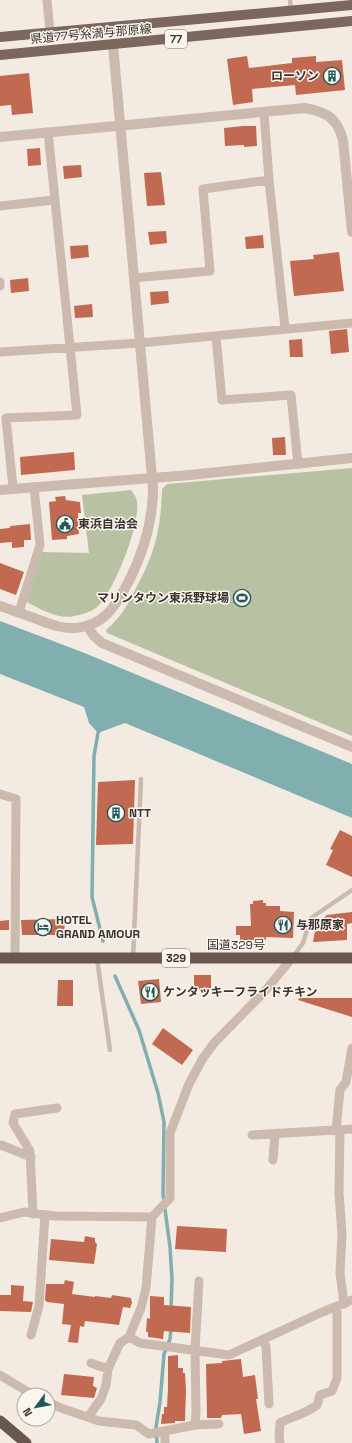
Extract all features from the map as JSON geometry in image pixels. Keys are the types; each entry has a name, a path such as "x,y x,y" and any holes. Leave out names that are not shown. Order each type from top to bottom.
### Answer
{"highway":[{"name":"国道329号","path":"0,958 352,958"},
{"path":"0,1421 26,1443"}],"main road":[{"name":"県道77号糸満与那原線","path":"0,37 290,5 352,5"},
{"name":"県道77号糸満与那原線","path":"0,55 352,21"}],"street":[{"path":"47,0 50,32"},
{"path":"0,606 60,628 87,626 101,620 112,611 138,563 146,542 150,524 153,503 152,478 112,45"},
{"path":"0,137 305,108 319,110 329,116 341,131 352,232"},
{"path":"264,112 269,180 285,328"},
{"path":"13,488 6,418 76,415 48,132"},
{"path":"134,278 210,271 203,189 269,180"},
{"path":"0,206 54,200"},
{"path":"0,352 140,343 285,328 352,323"},
{"path":"216,336 222,400 291,395 298,464"},
{"path":"0,490 152,478 352,458"},
{"path":"18,612 40,545 34,487"},
{"path":"87,626 94,636 102,642 352,747"},
{"path":"0,794 16,799 15,958"},
{"path":"88,1417 101,1399 106,1386 108,1369 120,1343 129,1337 141,1308 146,1288 152,1217 170,1198 170,1133 188,1084 202,1058 215,1042 265,991 292,958"},
{"path":"280,1443 280,1423 309,1411 317,1405 320,1395 332,1391 337,1378 344,1304 340,1273 342,1234 339,1193 338,1130 340,1090 346,1082 352,1048"},
{"path":"33,1214 30,1150 13,1122 15,1114 57,1108"},
{"path":"252,1135 352,1129"},
{"path":"274,1160 275,1134"},
{"path":"1,1145 31,1157"},
{"path":"0,1218 24,1212 55,1216 152,1217"},
{"path":"31,1335 39,1306 45,1215"},
{"path":"195,1425 195,1350 199,1281"},
{"path":"129,1337 140,1343 229,1355 320,1313 344,1304"},
{"path":"263,1339 266,1347 269,1404"},
{"path":"91,1363 108,1369"},
{"path":"0,1376 19,1387"},
{"path":"56,1406 99,1422 136,1425 149,1434 195,1425 219,1424"},
{"path":"165,1432 165,1443"}],"lane":[{"path":"133,958 141,779"},
{"path":"292,958 303,943 311,918 352,890"},
{"path":"97,958 110,1050"}],"green space":[{"name":"マリンタウン東浜野球場","path":"352,468 352,736 107,633 106,630 120,616 127,606 148,563 156,540 162,489 167,484"},
{"path":"131,490 136,498 136,521 126,555 104,600 89,612 68,617 50,613 28,603 26,598 42,552 89,553 82,495"}],"water":[{"path":"0,621 82,652 352,764 352,818 125,723 98,733 89,723 84,707 0,674"}],"building":[{"path":"247,56 249,68 292,63 292,58 316,56 316,62 342,60 345,90 296,95 295,85 252,89 253,102 233,105 227,59"},
{"path":"29,73 33,113 12,115 11,105 0,106 0,76"},
{"path":"256,126 257,146 225,146 224,128"},
{"path":"40,148 41,165 28,166 27,149"},
{"path":"81,165 82,177 64,179 63,166"},
{"path":"161,172 165,205 147,206 144,173"},
{"path":"166,231 167,243 150,245 148,232"},
{"path":"263,235 264,248 246,249 245,237"},
{"path":"88,245 89,257 71,259 70,246"},
{"path":"339,252 344,291 294,296 290,261 314,259 313,255"},
{"path":"28,278 29,291 11,293 10,280"},
{"path":"168,291 169,303 151,305 150,292"},
{"path":"92,304 93,317 75,318 74,306"},
{"path":"347,329 349,352 331,354 329,331"},
{"path":"302,339 303,357 290,357 289,340"},
{"path":"285,437 286,455 273,455 272,438"},
{"path":"74,452 75,470 21,475 20,457"},
{"name":"東浜自治会","path":"65,496 66,500 80,502 81,513 78,513 79,534 67,536 67,539 52,540 49,502 56,501 55,497"},
{"path":"30,524 31,540 24,540 24,547 12,548 12,542 0,543 0,529 10,528 10,526"},
{"path":"0,563 24,572 16,595 0,589"},
{"name":"NTT","path":"135,780 133,844 96,845 98,782"},
{"path":"340,830 352,836 352,877 326,865 333,850 330,849"},
{"path":"263,900 263,903 266,903 266,906 280,906 280,911 294,912 293,938 266,937 266,940 240,940 240,935 236,935 236,926 251,926 250,904 253,904 253,901"},
{"path":"352,912 352,923 347,924 347,940 313,942 315,931 322,931 321,920 327,915"},
{"name":"HOTEL GRAND AMOUR","path":"64,919 65,935 22,935 21,920"},
{"path":"9,920 9,930 0,930 0,921"},
{"path":"194,975 211,975 211,989 194,989"},
{"name":"ケンタッキーフライドチキン","path":"159,979 161,1002 141,1004 138,981"},
{"path":"58,980 73,980 73,1006 57,1006"},
{"path":"299,998 352,998 352,1017 298,1000"},
{"path":"163,1028 193,1050 182,1065 152,1044"},
{"path":"177,1226 227,1229 226,1252 175,1249"},
{"path":"85,1236 95,1238 95,1242 97,1244 94,1264 49,1260 51,1239 84,1242"},
{"path":"65,1280 74,1282 72,1294 111,1298 112,1295 131,1298 132,1303 130,1308 123,1307 119,1325 85,1321 84,1327 80,1326 78,1343 68,1342 71,1325 62,1324 64,1304 47,1302 45,1300 46,1284 64,1284"},
{"path":"11,1285 24,1286 23,1301 33,1302 31,1312 0,1311 0,1295 11,1295"},
{"path":"150,1296 164,1297 164,1305 191,1307 190,1333 164,1331 163,1339 148,1337 148,1332 146,1332 147,1318 150,1319"},
{"path":"178,1355 178,1368 183,1368 183,1373 185,1373 185,1421 175,1421 175,1423 161,1424 162,1414 164,1414 164,1407 167,1407 168,1356"},
{"path":"241,1359 243,1377 255,1375 258,1399 256,1399 261,1431 244,1434 241,1414 222,1415 221,1418 207,1418 206,1364 222,1363 222,1361"},
{"path":"64,1374 94,1377 93,1386 97,1388 94,1398 61,1395"}],"waterway":[{"path":"98,733 94,756 92,897 103,941"},
{"path":"115,976 139,1030 158,1093 164,1122 163,1194 170,1247 172,1279 171,1310"},
{"path":"157,1443 156,1427 160,1402 164,1354 170,1339 171,1328"}],"place":[{"name":"ローソン","path":"332,76"},
{"name":"東浜自治会","path":"65,524"},
{"name":"マリンタウン東浜野球場","path":"242,598"},
{"name":"NTT","path":"116,813"},
{"name":"与那原家","path":"283,925"},
{"name":"HOTEL GRAND AMOUR","path":"43,927"},
{"name":"ケンタッキーフライドチキン","path":"150,992"}]}
